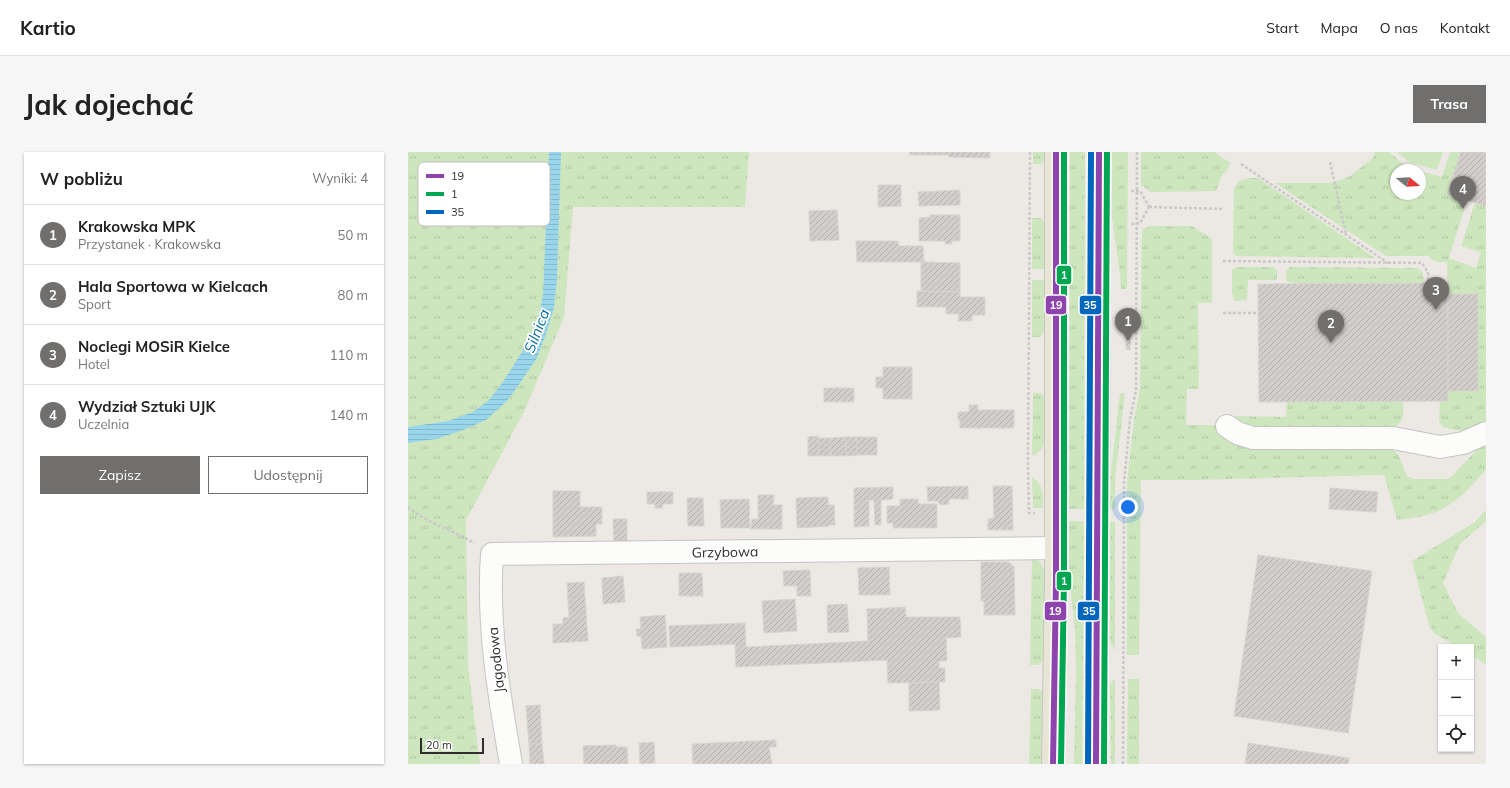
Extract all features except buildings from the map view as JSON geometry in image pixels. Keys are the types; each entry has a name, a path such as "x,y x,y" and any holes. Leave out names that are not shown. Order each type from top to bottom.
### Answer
{"main road":[{"path":"1053,764 1056,548 1056,152"},
{"path":"1096,764 1099,335 1098,152"}],"street":[{"path":"1227,426 1237,433 1253,438 1393,438 1440,447 1462,443 1486,433"},
{"name":"Grzybowa","path":"492,554 1056,548"},
{"name":"Jagodowa","path":"492,554 490,586 492,624 502,708 511,764"}],"path":[{"path":"1029,513 1030,152"},
{"path":"1123,764 1123,489 1130,419 1136,390 1138,152"},
{"path":"1330,162 1346,234"},
{"path":"1241,164 1389,263"},
{"path":"1131,191 1140,191 1149,207"},
{"path":"1149,207 1223,209"},
{"path":"1131,224 1140,223 1149,207"},
{"path":"1223,261 1422,263 1428,272 1428,283"},
{"path":"1223,313 1259,313"},
{"path":"408,507 430,521 460,534 492,554"}],"green space":[{"path":"408,152 749,152 745,207 573,207 564,317 525,410 466,520 468,665 480,764 408,764"},
{"path":"1033,152 1044,152 1044,161 1041,164 1033,164"},
{"path":"1070,152 1085,152 1084,509 1069,509"},
{"path":"1112,152 1128,152 1127,289 1121,289 1112,217"},
{"path":"1141,152 1215,152 1231,163 1222,175 1216,191 1151,192 1141,185"},
{"path":"1375,152 1389,152 1403,164 1390,164 1390,200 1426,200 1426,173 1442,177 1450,152 1461,152 1448,194 1467,200 1449,258 1476,268 1481,252 1461,246 1475,203 1486,206 1486,426 1469,430 1454,430 1443,427 1439,421 1440,401 1448,401 1448,391 1478,391 1478,294 1448,294 1447,262 1434,261 1429,256 1386,256 1275,183 1328,183 1341,180 1350,176 1373,158"},
{"path":"1397,152 1443,152 1437,170 1426,167 1426,164 1409,162"},
{"path":"1249,178 1258,178 1375,258 1236,256 1233,253 1234,188 1239,181"},
{"path":"1032,218 1040,218 1044,221 1044,269 1032,269"},
{"path":"1150,226 1192,226 1212,239 1212,303 1198,303 1199,389 1187,389 1186,425 1221,425 1390,448 1398,454 1407,476 1413,479 1448,479 1486,440 1486,470 1460,496 1442,509 1426,515 1397,520 1384,475 1141,480 1139,655 1127,655 1127,481 1134,420 1140,389 1142,230"},
{"path":"1236,267 1274,267 1277,270 1277,280 1248,280 1247,300 1234,301 1232,293 1232,270"},
{"path":"1290,267 1418,268 1423,273 1424,283 1300,284 1286,281 1286,271"},
{"path":"1032,280 1044,280 1044,333 1040,337 1032,337"},
{"path":"1033,393 1040,393 1044,396 1044,445 1038,453 1032,456"},
{"path":"1120,393 1125,393 1115,479 1115,509 1110,509 1111,472"},
{"path":"1403,401 1402,417 1393,430 1253,432 1237,422 1235,416 1286,417 1287,402"},
{"path":"1032,477 1041,487 1043,494 1043,508 1033,508"},
{"path":"1486,510 1486,521 1460,544 1443,583 1458,613 1486,637 1486,664 1474,657 1474,644 1452,644 1434,633 1429,625 1412,561 1475,522"},
{"path":"1069,521 1084,521 1082,764 1074,764 1076,670 1075,629 1069,577"},
{"path":"1110,522 1115,522 1115,651 1110,641"},
{"path":"1032,556 1041,564 1045,575 1043,661 1038,665 1030,665"},
{"path":"1128,679 1139,679 1139,764 1127,764"},
{"path":"1113,680 1115,680 1115,764 1111,764 1110,685"},
{"path":"1031,689 1039,689 1043,692 1041,764 1029,764"}],"water":[{"name":"Silnica","path":"549,152 561,152 557,279 554,308 537,358 506,402 486,420 461,431 436,439 408,443 408,427 448,421 473,412 489,400 503,382 532,336 540,311 543,294 546,226 550,226 550,162 549,162"}],"transit line":[{"name":"19","path":"1053,764 1056,579 1056,152"},
{"name":"1","path":"1061,764 1064,579 1064,152"},
{"name":"35","path":"1088,764 1091,152"},
{"name":"19","path":"1096,764 1099,152"},
{"name":"1","path":"1104,764 1107,152"}],"place":[{"name":"Wydział Sztuki UJK","path":"1463,209"},
{"name":"Noclegi MOSiR Kielce","path":"1436,310"},
{"name":"Krakowska MPK","path":"1128,341"},
{"name":"Hala Sportowa w Kielcach","path":"1331,343"}]}
